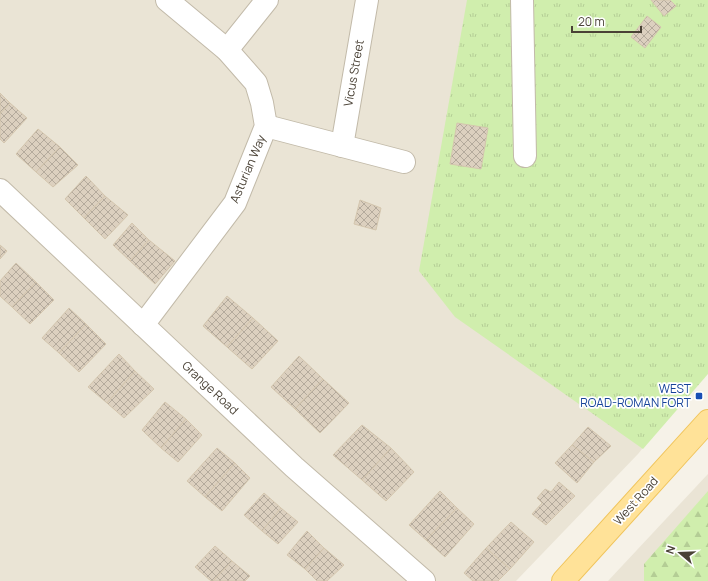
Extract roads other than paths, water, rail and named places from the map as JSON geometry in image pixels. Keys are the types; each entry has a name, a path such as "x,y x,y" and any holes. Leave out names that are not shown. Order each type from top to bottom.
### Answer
{"main road":[{"name":"West Road","path":"563,581 708,421"}],"street":[{"name":"Asturian Way","path":"143,325 235,203 266,126 262,103 256,83 227,50 167,0"},
{"path":"227,50 267,0"},
{"name":"Vicus Street","path":"342,146 367,0"},
{"path":"522,0 525,156"},
{"path":"266,126 404,162"},
{"name":"Grange Road","path":"0,190 294,467 424,581"}],"place":[{"name":"WEST ROAD-ROMAN FORT","path":"699,396"}]}
